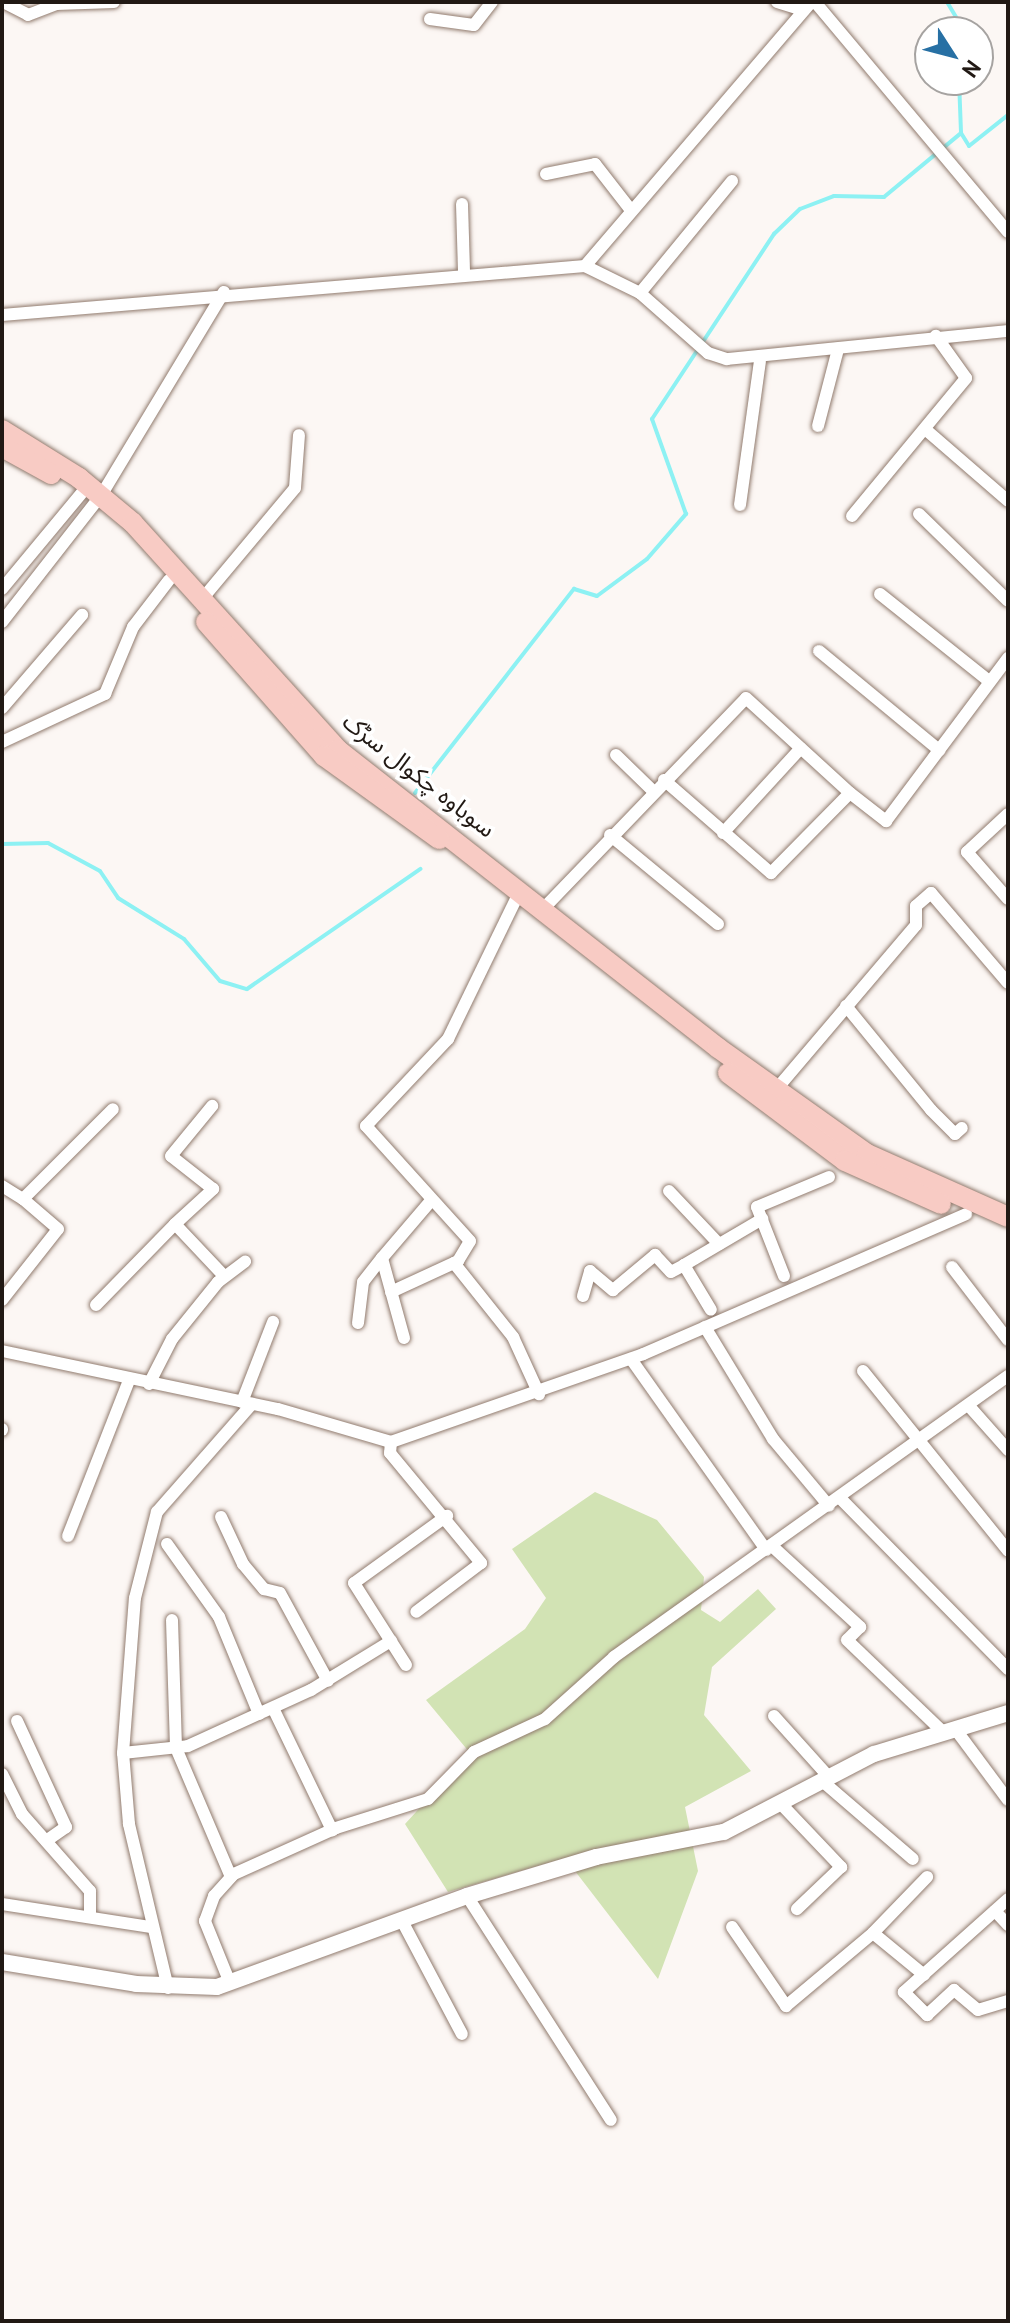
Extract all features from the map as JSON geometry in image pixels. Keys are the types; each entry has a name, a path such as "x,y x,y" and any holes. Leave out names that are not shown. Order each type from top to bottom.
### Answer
{"highway":[{"name":"سوہاوہ چکوال سڑک","path":"2,430 93,498 203,598 338,750 544,908 774,1092 867,1154 1008,1217"},
{"path":"2,447 93,498 324,756 516,899 808,1136 884,1181 1008,1230"}],"street":[{"path":"3,2 28,15 56,4 114,2"},
{"path":"430,19 474,25 492,2"},
{"path":"777,2 810,5 1008,232"},
{"path":"585,266 630,209 810,5"},
{"path":"546,174 595,164 630,209"},
{"path":"640,293 732,181"},
{"path":"462,204 464,271"},
{"path":"2,315 464,271 585,266 640,293 708,353 760,361 936,336 1008,331"},
{"path":"2,622 93,498 224,292"},
{"path":"852,516 966,378 936,336"},
{"path":"818,426 838,349"},
{"path":"740,505 760,361"},
{"path":"925,429 1008,501"},
{"path":"203,598 295,488 299,435"},
{"path":"2,589 93,498"},
{"path":"919,514 1008,601"},
{"path":"2,742 105,694 133,627 169,580"},
{"path":"880,594 989,681"},
{"path":"2,708 82,615"},
{"path":"819,651 939,750"},
{"path":"544,908 610,835 746,698 850,793 886,821 1008,658"},
{"path":"723,833 801,748"},
{"path":"616,755 653,791"},
{"path":"664,780 771,873 850,793"},
{"path":"1008,814 967,852 1008,899"},
{"path":"610,835 718,924"},
{"path":"774,1092 916,925 916,906 931,893 1008,983"},
{"path":"391,1292 454,1263 470,1241 429,1203 366,1126 448,1039 516,899"},
{"path":"846,1006 931,1110 955,1134 962,1128"},
{"path":"96,1305 213,1189 171,1156 212,1106"},
{"path":"23,1199 113,1109"},
{"path":"784,1276 757,1207 829,1177"},
{"path":"2,1186 23,1199 58,1229 2,1300"},
{"path":"669,1191 719,1244"},
{"path":"358,1323 363,1282 429,1203"},
{"path":"3,1354 247,1403 391,1442 539,1394 631,1359 966,1214"},
{"path":"583,1296 590,1271 613,1290 655,1255 671,1272 762,1219"},
{"path":"175,1224 224,1276"},
{"path":"382,1258 404,1338"},
{"path":"149,1384 172,1339 224,1276 245,1262"},
{"path":"454,1263 513,1337 539,1394"},
{"path":"684,1265 711,1310"},
{"path":"952,1267 1008,1340"},
{"path":"168,1988 151,1927 123,1753 135,1598 157,1512 247,1403 273,1322"},
{"path":"705,1327 773,1439 1008,1669"},
{"path":"631,1359 769,1548 860,1627 847,1640 950,1732 1008,1800"},
{"path":"863,1371 917,1445 1008,1551"},
{"path":"230,1983 205,1921 231,1877 332,1830 428,1799 474,1752 545,1719 614,1657 917,1445 1008,1376"},
{"path":"68,1536 129,1380"},
{"path":"969,1406 1008,1450"},
{"path":"391,1442 390,1453 447,1516 481,1563 416,1612"},
{"path":"406,1665 354,1583 447,1516"},
{"path":"221,1517 243,1564 264,1589 280,1593 328,1681"},
{"path":"167,1544 219,1617 259,1714"},
{"path":"172,1620 176,1748 231,1877"},
{"path":"123,1753 176,1748 259,1714 328,1681 391,1641"},
{"path":"273,1708 332,1830"},
{"path":"2,1962 168,1988 230,1983 467,1896 596,1857 724,1832 782,1805 825,1778 1008,1713"},
{"path":"774,1716 825,1778 913,1859"},
{"path":"17,1721 66,1827 46,1841"},
{"path":"2,1774 46,1841 90,1891 90,1917"},
{"path":"782,1805 841,1867 797,1909"},
{"path":"732,1927 786,2006 873,1933 927,1877"},
{"path":"467,1896 611,2120"},
{"path":"1008,1899 904,1992 927,2015 954,1990 978,2010 1008,2001"},
{"path":"2,1904 151,1927"},
{"path":"995,1911 1008,1925"},
{"path":"401,1919 462,2034"},
{"path":"873,1933 924,1975"}],"green space":[{"path":"595,1492 657,1520 704,1577 701,1610 720,1622 758,1589 776,1609 712,1667 704,1715 751,1771 685,1807 698,1871 658,1979 565,1858 448,1892 405,1824 470,1753 426,1700 525,1629 546,1598 512,1549"}],"waterway":[{"path":"947,2 955,16"},
{"path":"960,96 961,133"},
{"path":"415,793 574,589 597,596 647,559 686,514 652,419 774,234 800,209 834,196 884,197 961,133 969,146 1008,115"},
{"path":"2,844 48,843 100,871 118,898 184,939 220,981 247,989 420,869"}]}
